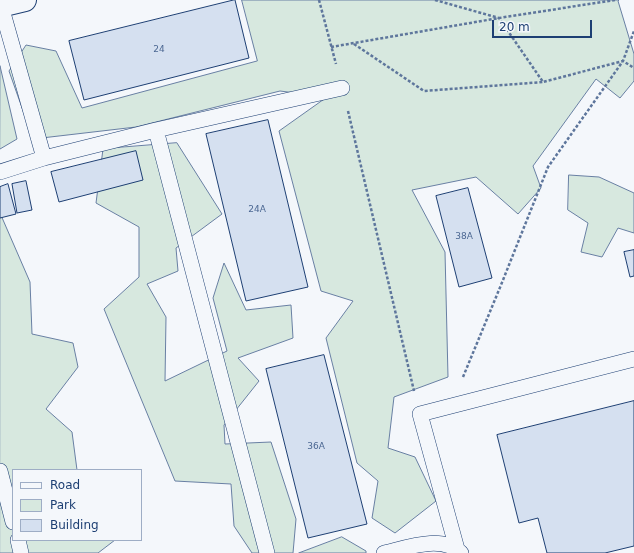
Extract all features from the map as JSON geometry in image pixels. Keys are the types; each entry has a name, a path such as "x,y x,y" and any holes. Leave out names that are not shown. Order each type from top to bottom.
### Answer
{"street":[{"path":"1,6 24,0"}],"lane":[{"path":"1,6 44,158"},
{"path":"0,172 44,158 156,130 342,88"},
{"path":"156,130 267,553"},
{"path":"459,551 420,414 634,359"},
{"path":"0,471 12,518"},
{"path":"18,541 21,553"},
{"path":"384,553 436,542 459,551"}],"path":[{"path":"319,0 342,88 420,414"},
{"path":"435,0 499,18 543,82"},
{"path":"331,47 615,0"},
{"path":"450,407 502,285 548,167 623,61 634,31"},
{"path":"353,43 424,91 543,82 623,61 634,68"}],"green space":[{"path":"242,0 619,0 618,1 634,54 634,81 620,98 596,79 533,166 541,188 518,214 476,177 412,190 445,252 448,377 394,397 388,448 415,457 436,501 395,533 372,518 378,481 357,463 326,338 353,301 321,291 279,131 327,97 280,91 136,127 33,139 9,71 26,45 56,51 82,108 257,61"},
{"path":"0,66 17,139 0,149"},
{"path":"177,143 222,214 176,248 178,271 147,284 166,317 165,381 227,351 213,298 224,263 246,310 291,305 293,338 238,358 259,381 224,425 225,444 271,442 296,519 293,553 252,553 234,526 231,484 175,481 104,309 139,277 139,227 96,203 103,149"},
{"path":"569,175 599,177 634,193 634,233 618,228 602,257 581,252 588,223 568,210"},
{"path":"0,213 30,282 32,334 73,343 78,367 46,409 72,432 77,469 12,469 12,541 114,541 98,553 0,553"},
{"path":"342,537 366,551 366,553 299,553"}],"building":[{"path":"235,0 249,58 84,100 69,41"},
{"path":"268,120 308,287 246,301 206,134"},
{"path":"136,151 143,180 59,202 51,172"},
{"path":"26,181 32,210 17,213 12,184"},
{"path":"8,184 16,214 0,218 0,187"},
{"path":"468,188 492,278 459,287 436,196"},
{"path":"634,250 634,276 630,277 624,252"},
{"path":"324,355 367,524 308,538 266,369"},
{"path":"634,401 634,546 605,553 547,553 538,518 519,523 497,435"}]}
